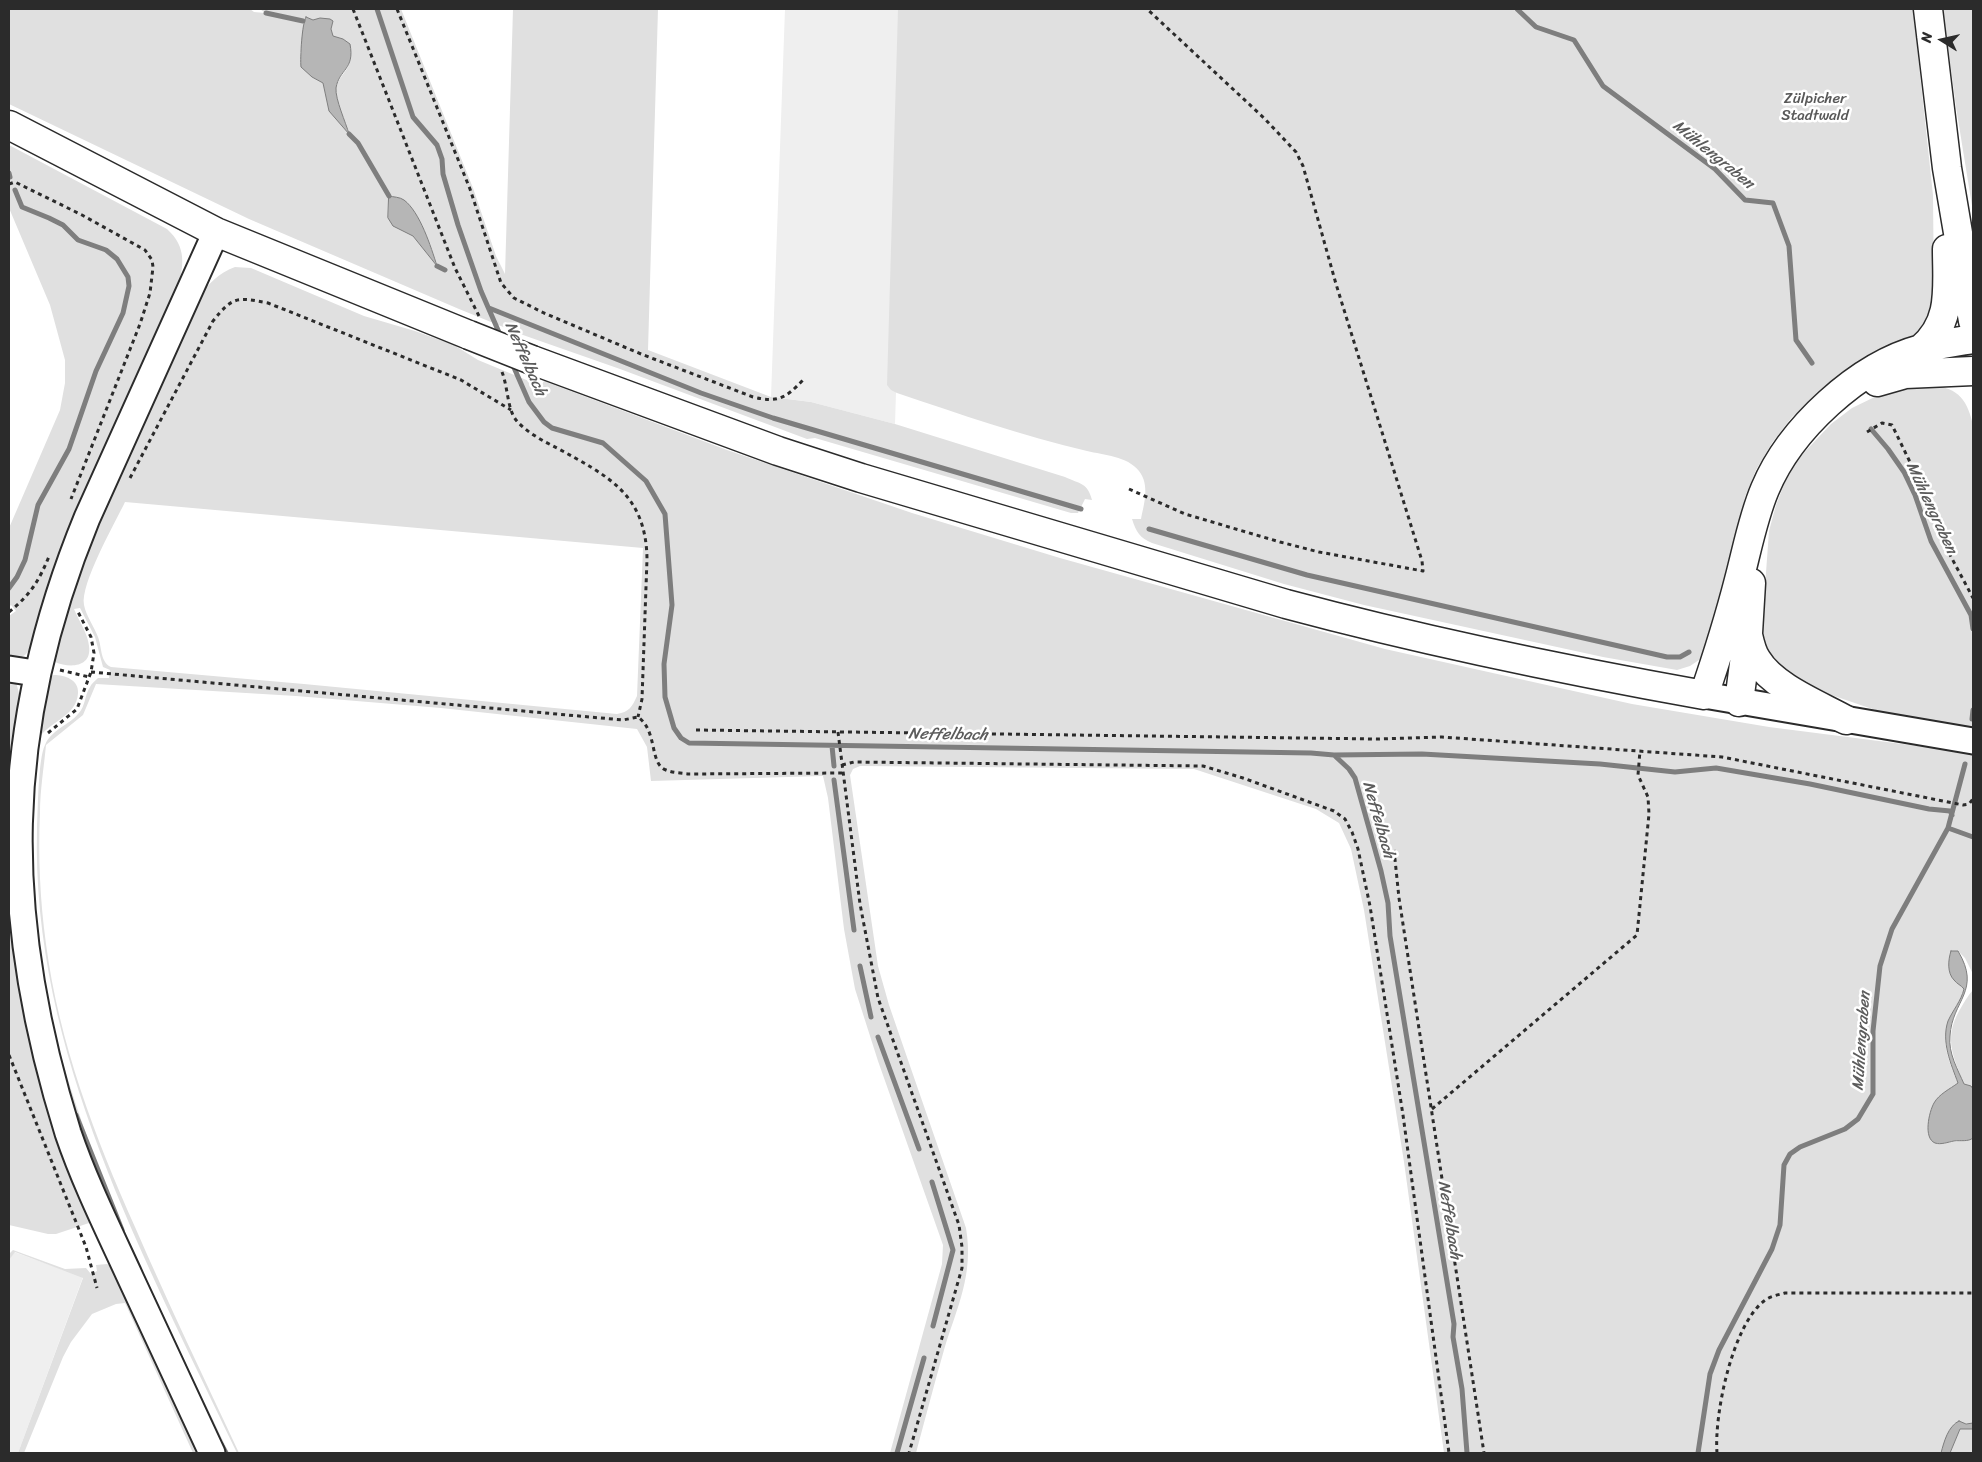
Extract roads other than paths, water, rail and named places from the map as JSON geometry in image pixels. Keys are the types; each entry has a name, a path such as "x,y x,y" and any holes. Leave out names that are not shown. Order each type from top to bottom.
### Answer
{"main road":[{"path":"1928,9 1947,168 1973,321"},
{"path":"9,125 216,232 532,360 778,451 861,478 1338,618 1530,662 1704,696 1727,627 1756,514 1765,488 1780,459 1801,431 1828,405 1873,370 1920,349 1932,340 1944,317 1946,306 1947,168"},
{"path":"1920,349 1973,339"},
{"path":"1828,405 1871,384 1895,376 1918,373 1973,371"},
{"path":"1740,702 1748,634 1756,514"},
{"path":"1748,634 1757,661 1770,677 1786,688 1846,720"}],"street":[{"path":"212,1453 116,1247 69,1135 36,1025 24,961 15,850 21,754 36,669 51,613 72,553 216,232"},
{"path":"9,669 36,669"},
{"path":"1704,696 1973,741"}],"waterway":[{"name":"Neffelbach","path":"377,9 413,117 437,145 442,159 443,174 458,225 481,291 501,337"},
{"name":"Mühlengraben","path":"1517,9 1536,27 1574,40 1603,86 1715,169 1745,200 1773,203 1789,246 1796,340 1812,363"},
{"path":"266,13 303,21"},
{"path":"349,134 358,143 389,196"},
{"path":"9,173 10,177"},
{"path":"9,588 25,560 38,505 69,449 96,371 123,313 129,286 128,277 117,259 106,250 78,240 63,225 22,207 15,190"},
{"path":"437,266 445,270"},
{"path":"489,308 701,393 773,418 1081,509"},
{"name":"Neffelbach","path":"512,363 529,402 544,422 552,428 603,443 646,481 665,514 672,605 664,664 665,697 674,728 681,738 689,743 1311,753 1334,755 1349,769 1355,778 1388,903 1390,936 1454,1324 1453,1337 1462,1389 1467,1453"},
{"name":"Mühlengraben","path":"1871,429 1904,472 1915,495 1931,541 1971,615 1973,629"},
{"path":"1149,529 1307,575 1667,657 1680,657 1689,652"},
{"name":"Mühlengraben","path":"1972,719 1973,710"},
{"path":"832,746 834,766"},
{"path":"1334,755 1422,754 1600,764 1675,772 1716,768 1810,784 1929,809 1950,811 1952,815"},
{"name":"Mühlengraben","path":"1698,1453 1710,1374 1719,1350 1772,1249 1780,1225 1784,1165 1790,1154 1800,1147 1845,1129 1858,1119 1873,1094 1873,1031 1880,966 1892,929 1948,828 1965,764"},
{"path":"834,780 854,930"},
{"path":"1948,828 1973,837"},
{"path":"860,966 871,1017"},
{"path":"878,1037 919,1149"},
{"path":"76,1115 122,1230"},
{"path":"932,1182 953,1250 933,1326"},
{"path":"897,1453 924,1358"},
{"path":"221,1444 226,1453"}],"park label":[{"name":"Zülpicher Stadtwald","path":"1815,108"}]}
